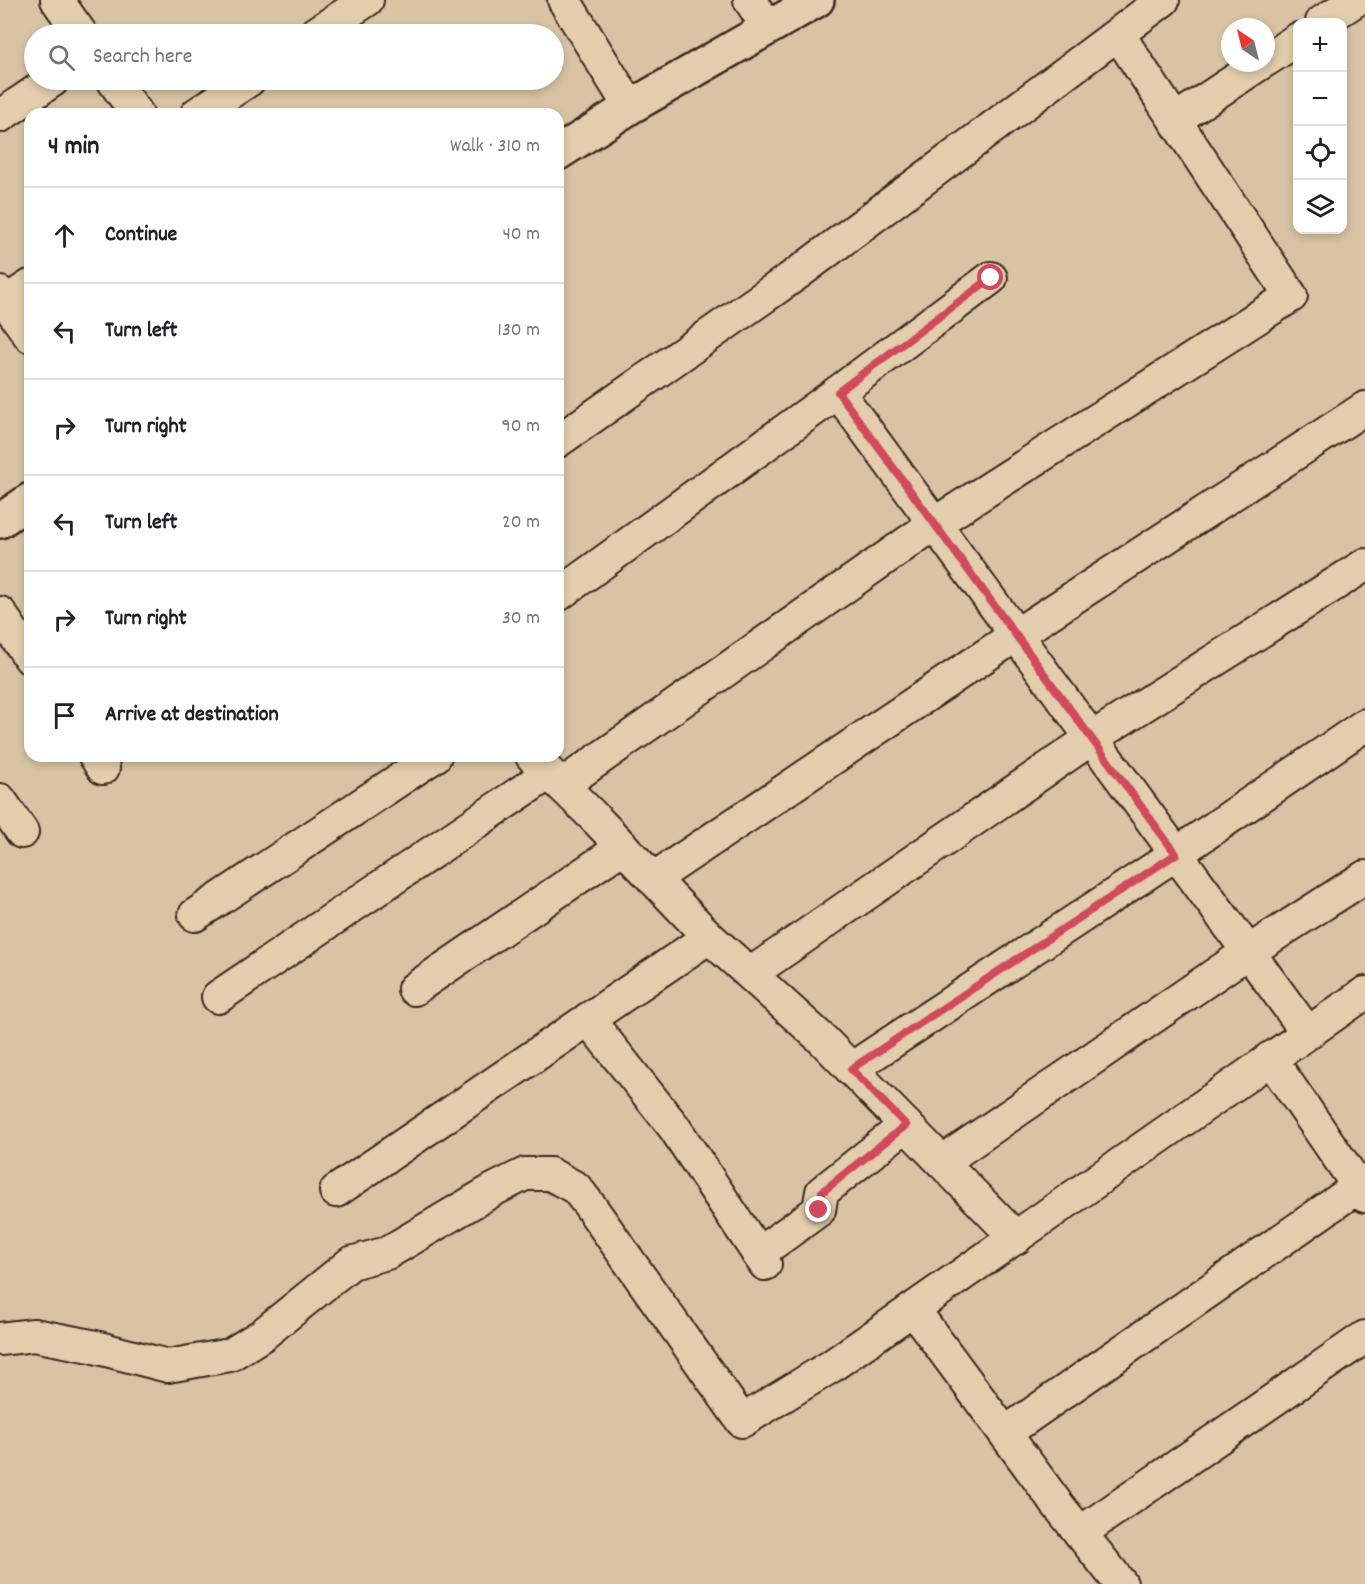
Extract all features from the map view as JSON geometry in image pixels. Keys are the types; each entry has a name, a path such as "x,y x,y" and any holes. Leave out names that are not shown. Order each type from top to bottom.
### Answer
{"main road":[{"path":"564,149 630,107 817,0"},
{"path":"0,521 24,504"}],"street":[{"path":"330,24 366,0"},
{"path":"564,0 630,107"},
{"path":"750,0 768,28"},
{"path":"564,437 798,273 1163,0"},
{"path":"1329,18 1356,0"},
{"path":"65,2 76,24"},
{"path":"564,760 1291,296 1118,34"},
{"path":"1275,54 1293,42"},
{"path":"1175,120 1247,72"},
{"path":"0,116 38,90"},
{"path":"120,90 133,108"},
{"path":"206,108 234,90"},
{"path":"564,591 991,278"},
{"path":"838,392 1307,1032"},
{"path":"653,879 1016,635 1365,408"},
{"path":"750,974 1092,738 1365,565"},
{"path":"0,613 24,649"},
{"path":"851,1069 1176,854 1365,725"},
{"path":"195,915 426,762"},
{"path":"219,997 561,762"},
{"path":"547,771 709,937 823,1040 1016,1238"},
{"path":"0,800 22,832"},
{"path":"414,989 623,847"},
{"path":"942,1162 1248,952 1365,877"},
{"path":"336,1191 709,937"},
{"path":"0,1339 34,1335 91,1346 168,1366 230,1355 262,1335 351,1263 387,1253 493,1190 525,1174 550,1174 576,1188 742,1421 830,1367 1365,993"},
{"path":"588,1020 674,1127 762,1259 819,1210 822,1192 906,1125"},
{"path":"1005,1433 1363,1189 1270,1058"},
{"path":"913,1309 1080,1533 1121,1584"},
{"path":"1080,1533 1365,1337"}],"route":[{"path":"819,1210 822,1192 906,1125 851,1069 1176,854 838,392 991,278"}]}
